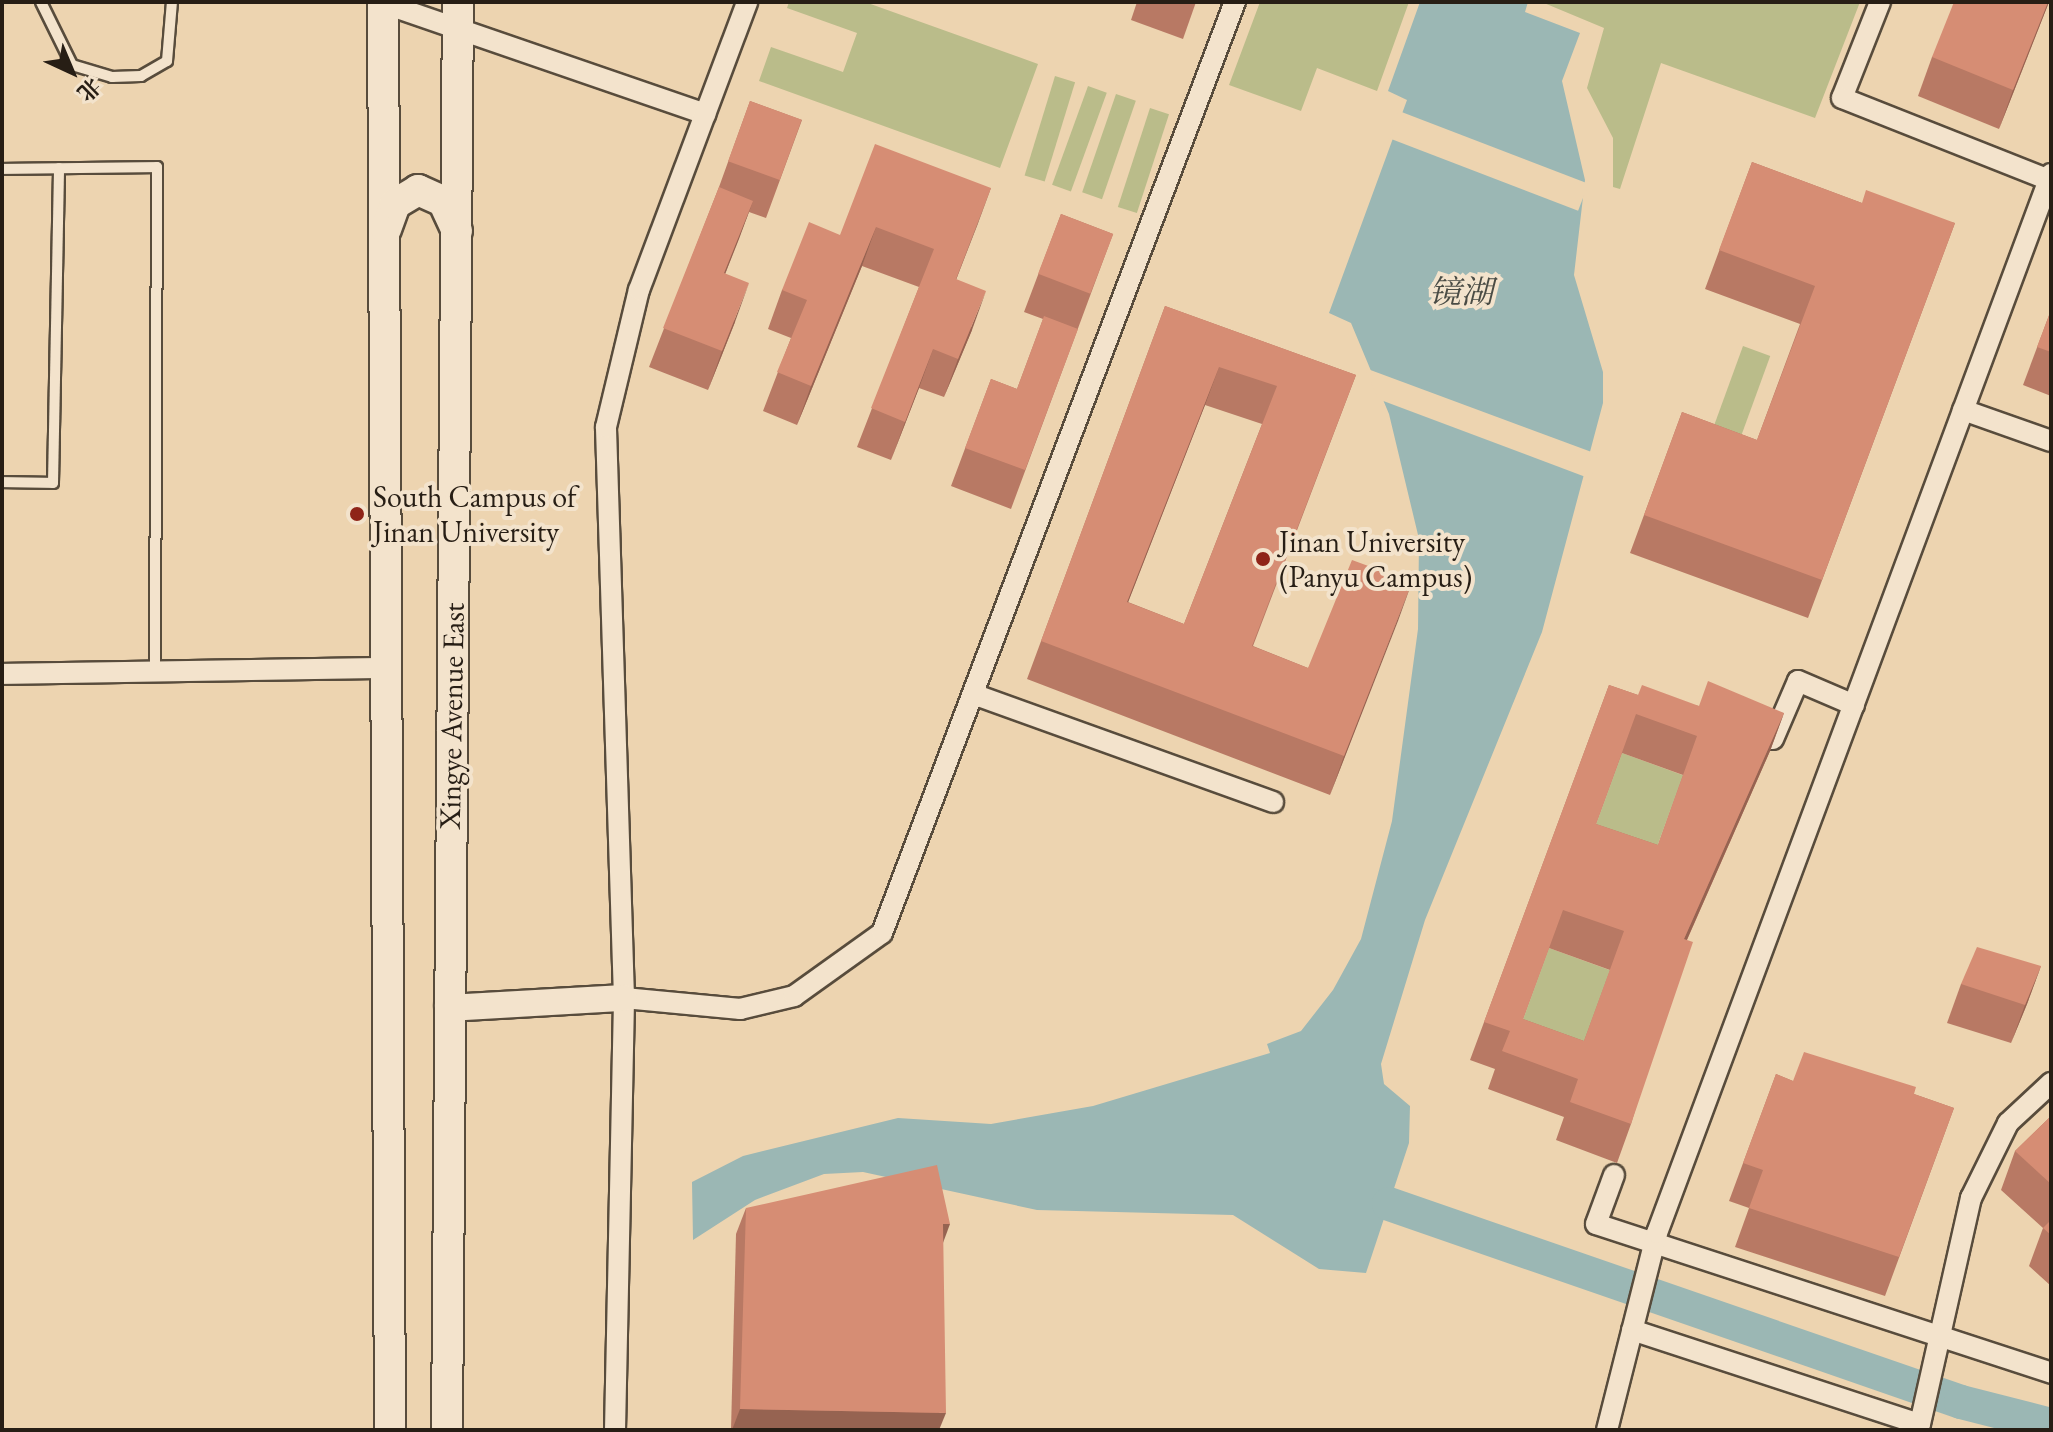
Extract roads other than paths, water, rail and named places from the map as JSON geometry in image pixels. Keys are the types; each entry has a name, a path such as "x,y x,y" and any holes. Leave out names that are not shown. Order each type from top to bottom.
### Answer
{"main road":[{"path":"383,2 390,1430"},
{"name":"Xingye Avenue East","path":"447,1430 448,1008 460,236 458,14"},
{"path":"385,236 395,204 418,190 443,201 460,236"}],"street":[{"path":"383,2 458,14 705,114"},
{"path":"615,1430 624,998 606,427 639,290 747,2"},
{"path":"448,1008 624,998 740,1009 794,996 882,933 1235,2"},
{"path":"1607,1430 1650,1256 2050,177 1842,98 1880,2"},
{"path":"1963,410 2051,441"},
{"path":"2,674 384,668"},
{"path":"1773,739 1798,681 1854,705"},
{"path":"973,694 1273,802"},
{"path":"1632,1330 1920,1424 1971,1198 2008,1123 2051,1083"},
{"path":"1614,1175 1596,1224 1650,1256 2051,1373"}],"lane":[{"path":"41,2 72,65 112,77 141,76 167,61 172,2"},
{"path":"2,169 157,167 155,672"},
{"path":"2,482 53,483 59,168"}],"water":[{"name":"镜湖","path":"1420,2 1528,2 1525,12 1580,33 1562,81 1585,180 1574,275 1603,372 1603,403 1542,632 1425,920 1381,1064 1384,1084 1410,1106 1409,1143 1366,1273 1319,1269 1233,1215 1037,1210 863,1172 824,1174 755,1200 693,1240 692,1182 743,1156 898,1118 991,1124 1093,1106 1270,1053 1267,1044 1301,1031 1333,990 1361,939 1392,821 1418,629 1419,539 1389,414 1351,323 1329,313 1407,100 1388,91"}],"waterway":[{"path":"1389,1204 1961,1402 2051,1425"}],"place":[{"name":"South Campus of Jinan University","path":"357,514"},
{"name":"Jinan University (Panyu Campus)","path":"1263,559"}]}
